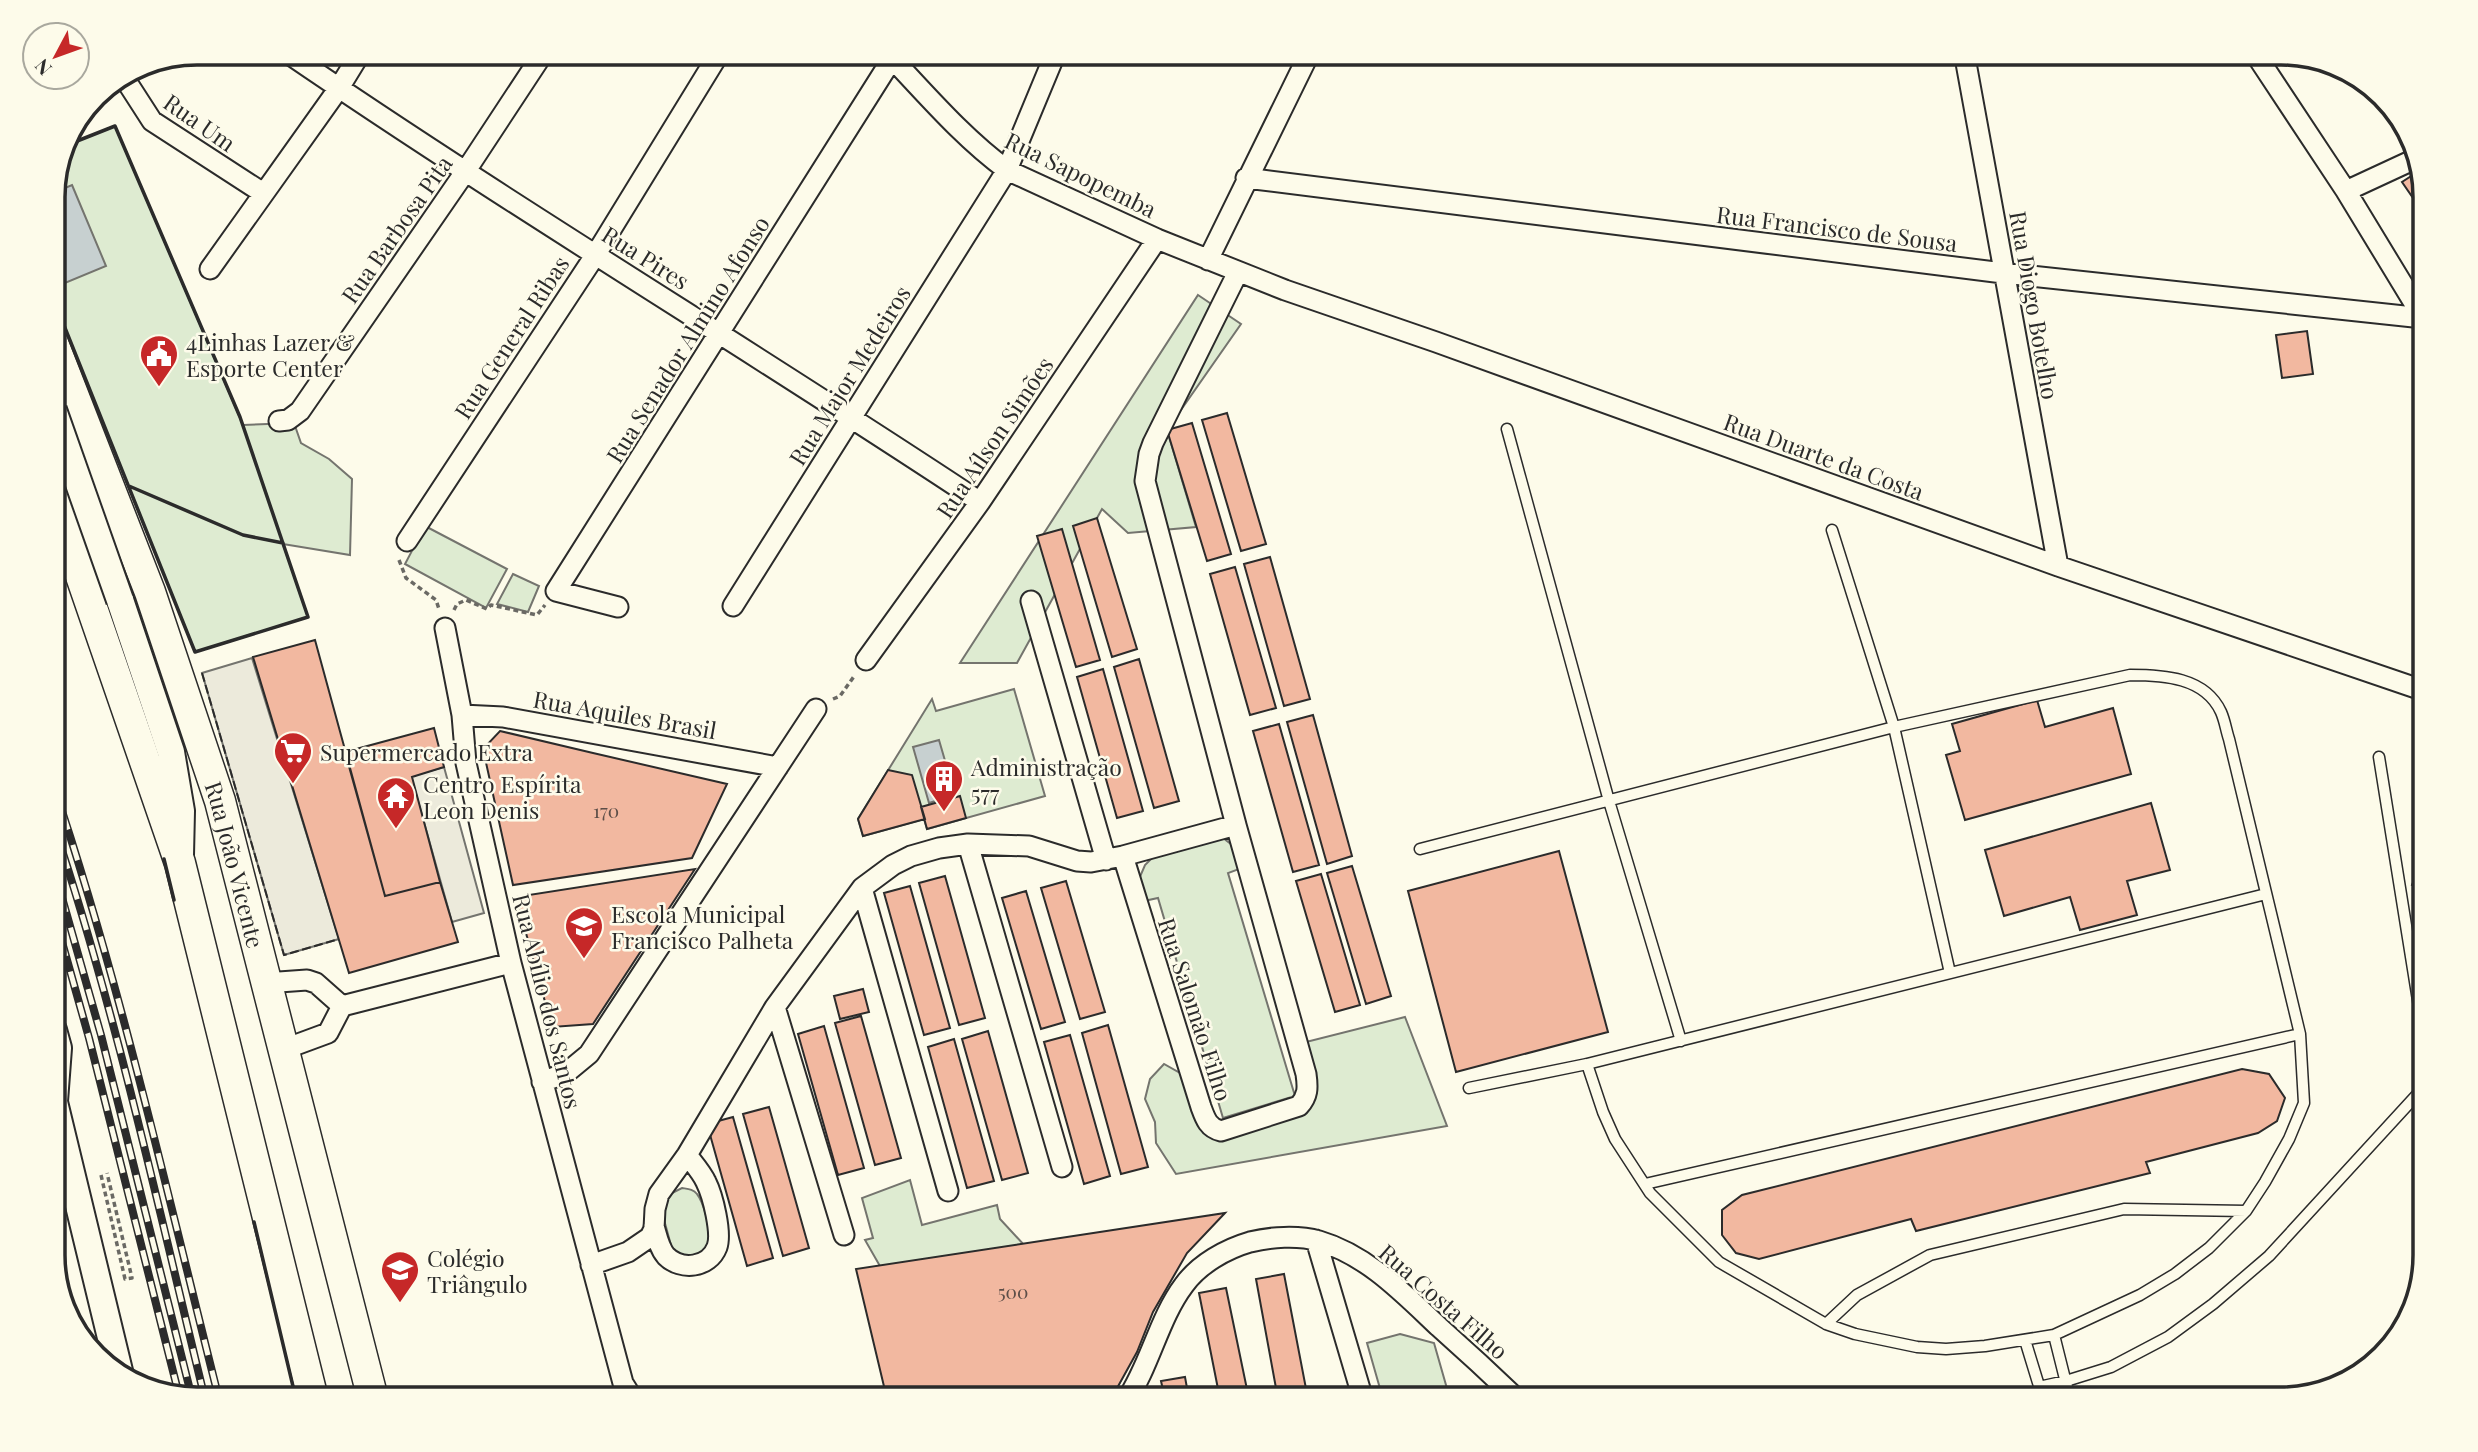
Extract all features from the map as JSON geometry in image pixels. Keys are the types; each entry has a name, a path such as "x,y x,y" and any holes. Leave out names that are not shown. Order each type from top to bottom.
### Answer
{"main road":[{"name":"Rua João Vicente","path":"65,372 150,592 220,801 370,1387"},
{"path":"65,420 87,425"},
{"path":"65,444 171,752 181,811 180,863"},
{"path":"65,530 180,863 310,1387"},
{"path":"65,1187 115,1360"}],"street":[{"name":"Rua Pires","path":"305,65 465,172 720,332 980,502"},
{"path":"210,269 353,65"},
{"name":"Rua Barbosa Pita","path":"279,421 288,420 300,411 535,65"},
{"name":"Rua General Ribas","path":"407,541 596,254 712,65"},
{"name":"Rua Senador Almino Afonso","path":"556,591 720,332 883,65"},
{"name":"Rua Sapopemba","path":"898,65 966,136 1007,170 1208,260"},
{"name":"Rua Major Medeiros","path":"733,606 1007,170 1051,65"},
{"path":"1208,260 1304,65"},
{"name":"Rua Diogo Botelho","path":"1966,65 2059,566"},
{"path":"2263,65 2346,191 2413,302"},
{"name":"Rua Um","path":"128,84 152,121 263,193"},
{"path":"2346,191 2408,162"},
{"name":"Rua Francisco de Sousa","path":"1247,178 2003,273 2413,319"},
{"name":"Rua Aílson Simões","path":"866,660 980,502 1157,239"},
{"name":"Rua Duarte da Costa","path":"1208,260 2059,566 2413,687"},
{"name":"Rua Salomão Filho","path":"1031,601 1114,858 1207,1123 1221,1131 1299,1106 1306,1099 1306,1074 1236,825 1145,481 1153,443 1238,272"},
{"path":"556,591 618,607"},
{"name":"Rua Abílio dos Santos","path":"445,628 461,715 466,763 511,963 591,1265 627,1387"},
{"path":"542,1082 566,1073 589,1054 816,709"},
{"name":"Rua Aquiles Brasil","path":"461,715 503,717 778,767"},
{"path":"591,1265 635,1249 650,1237 659,1194 687,1156 775,1007 862,888 892,865 939,848 968,844 1029,846 1077,860 1114,858 1236,825"},
{"path":"968,844 1062,1167"},
{"path":"862,888 948,1191"},
{"path":"282,1050 328,1033 342,1006 511,963"},
{"path":"265,982 307,980 316,984 342,1006"},
{"path":"775,1007 844,1235"},
{"path":"635,1249 666,1256 678,1264 693,1265 710,1257 718,1242 718,1230 709,1188 687,1156"},
{"path":"654,1226 666,1256"},
{"name":"Rua Costa Filho","path":"1133,1387 1184,1284 1203,1266 1231,1247 1263,1239 1316,1240 1366,1263 1424,1312 1504,1387"},
{"path":"1316,1240 1359,1387"}],"lane":[{"path":"1507,429 1609,801 1681,1041"},
{"path":"1832,530 1894,727 1950,973"},
{"path":"1420,849 1894,727 2130,675 2157,675 2189,681 2207,694 2220,710 2300,1034 2304,1103 2289,1139 2246,1211 2209,1248 2175,1274 2140,1295 2054,1335 1985,1346 1946,1349 1917,1347 1855,1334 1826,1324 1719,1262 1650,1193 1615,1139 1587,1064"},
{"path":"2379,757 2413,965"},
{"path":"1469,1088 1587,1064 2266,894"},
{"path":"1645,1184 2300,1034"},
{"path":"2025,1340 2039,1387 2111,1367 2168,1337 2213,1304 2269,1256 2413,1100"},
{"path":"1826,1324 1857,1295 1930,1255 2124,1209 2246,1211"},
{"path":"2054,1335 2067,1387"}],"path":[{"path":"407,541 397,555 405,578 436,600 445,628"},
{"path":"445,628 457,604 466,600 487,608 491,605 537,615 556,591"},
{"path":"101,1175 125,1279 132,1278 107,1173"}],"green space":[{"name":"4Linhas Lazer & Esporte Center","path":"115,126 243,425 294,423 301,443 329,459 352,479 350,555 283,544 308,617 195,652 65,328 65,188 69,163 77,141"},
{"path":"1198,295 1241,324 1167,430 1196,527 1128,533 1102,509 1017,663 960,663"},
{"path":"425,526 507,569 486,608 405,564"},
{"path":"513,574 539,586 528,612 497,604"},
{"path":"1014,689 1045,796 927,829 924,819 863,836 858,819 932,699 936,711"},
{"path":"1223,838 1236,848 1242,868 1228,873 1295,1096 1223,1118 1158,898 1144,901 1139,879 1145,865 1157,853"},
{"path":"1405,1017 1447,1126 1176,1174 1156,1143 1155,1122 1145,1099 1150,1079 1164,1064 1187,1077 1203,1132 1298,1107 1298,1044"},
{"path":"910,1180 922,1225 997,1205 1000,1219 1049,1272 1136,1352 1117,1387 1024,1387 1053,1364 892,1287 865,1240 873,1238 862,1198"},
{"path":"682,1188 697,1194 710,1233 705,1249 686,1257 672,1249 663,1216 668,1195"},
{"path":"1400,1334 1434,1343 1447,1387 1380,1387 1367,1343"}],"shaded area":[{"path":"72,185 106,266 65,283 65,188"},
{"path":"252,658 339,939 284,955 202,673"},
{"path":"939,740 955,795 929,803 913,747"},
{"path":"444,767 484,913 452,922 411,776"}],"building":[{"path":"2412,176 2413,198 2402,182"},
{"path":"2307,331 2313,374 2282,378 2276,335"},
{"path":"1227,413 1266,544 1241,551 1202,420"},
{"path":"1192,423 1231,554 1207,561 1167,430"},
{"path":"1097,518 1137,649 1112,657 1073,526"},
{"path":"1062,529 1100,660 1076,667 1037,536"},
{"path":"1270,557 1310,699 1284,706 1244,564"},
{"path":"1235,567 1276,708 1250,715 1210,574"},
{"path":"315,640 385,896 440,882 458,942 349,973 253,657"},
{"path":"1139,659 1179,801 1154,808 1114,667"},
{"path":"1103,669 1143,811 1117,818 1077,677"},
{"path":"2037,700 2045,727 2113,708 2131,774 1965,820 1946,755 1960,751 1952,724"},
{"path":"1313,715 1352,856 1327,864 1287,722"},
{"path":"1279,724 1319,865 1293,872 1253,731"},
{"name":"Centro Espírita Leon Denis","path":"434,728 444,767 412,777 440,882 385,896 345,752"},
{"path":"500,731 727,784 692,858 513,885 483,749"},
{"path":"888,770 912,775 925,819 863,836 858,819"},
{"name":"Administração 577","path":"960,796 966,818 927,829 921,807"},
{"path":"2151,803 2170,870 2127,881 2137,915 2080,930 2070,897 2004,916 1985,850"},
{"path":"1559,851 1608,1032 1456,1072 1408,891"},
{"path":"1352,866 1391,996 1366,1004 1327,873"},
{"name":"Escola Municipal Francisco Palheta","path":"695,869 593,1024 552,1027 516,897"},
{"path":"1321,874 1360,1005 1335,1012 1296,881"},
{"path":"945,876 985,1018 959,1025 919,883"},
{"path":"1066,881 1105,1012 1080,1019 1041,888"},
{"path":"910,886 950,1028 924,1035 884,893"},
{"path":"1026,891 1065,1022 1041,1029 1002,898"},
{"path":"863,989 869,1012 840,1019 834,996"},
{"path":"861,1016 901,1158 875,1165 835,1023"},
{"path":"1108,1025 1148,1167 1121,1174 1082,1033"},
{"path":"824,1026 864,1168 838,1175 798,1034"},
{"path":"988,1031 1028,1173 1002,1180 962,1039"},
{"path":"1070,1035 1110,1176 1084,1184 1044,1042"},
{"path":"954,1039 994,1181 967,1188 928,1047"},
{"path":"2242,1069 2269,1074 2285,1098 2277,1121 2258,1133 2146,1162 2150,1173 1916,1231 1911,1219 1759,1259 1736,1253 1722,1235 1722,1210 1742,1195"},
{"path":"769,1107 809,1248 783,1256 743,1114"},
{"path":"733,1117 773,1258 747,1266 707,1124"},
{"path":"1225,1213 1187,1253 1153,1312 1137,1352 1118,1387 884,1387 856,1269"},
{"path":"1284,1274 1306,1387 1276,1387 1256,1279"},
{"path":"1226,1288 1247,1387 1218,1387 1199,1293"},
{"path":"1185,1377 1187,1387 1162,1387 1161,1381"}],"railway":[{"path":"65,820 122,1013 216,1387"},
{"path":"65,860 116,1037 202,1387"},
{"path":"65,908 101,1035 189,1387"},
{"path":"65,953 177,1385"}],"fence":[{"path":"202,673 284,955 339,939"}],"wall":[{"path":"65,328 195,652 308,617 240,417 115,126 77,141"},
{"path":"129,486 243,535 283,543"},
{"path":"164,859 174,900"},
{"path":"254,1222 293,1387"}],"place":[{"name":"4Linhas Lazer & Esporte Center","path":"159,388"},
{"name":"Supermercado Extra","path":"293,785"},
{"name":"Administração 577","path":"944,813"},
{"name":"Centro Espírita Leon Denis","path":"396,830"},
{"name":"Escola Municipal Francisco Palheta","path":"584,960"},
{"name":"Colégio Triângulo","path":"400,1304"}]}
